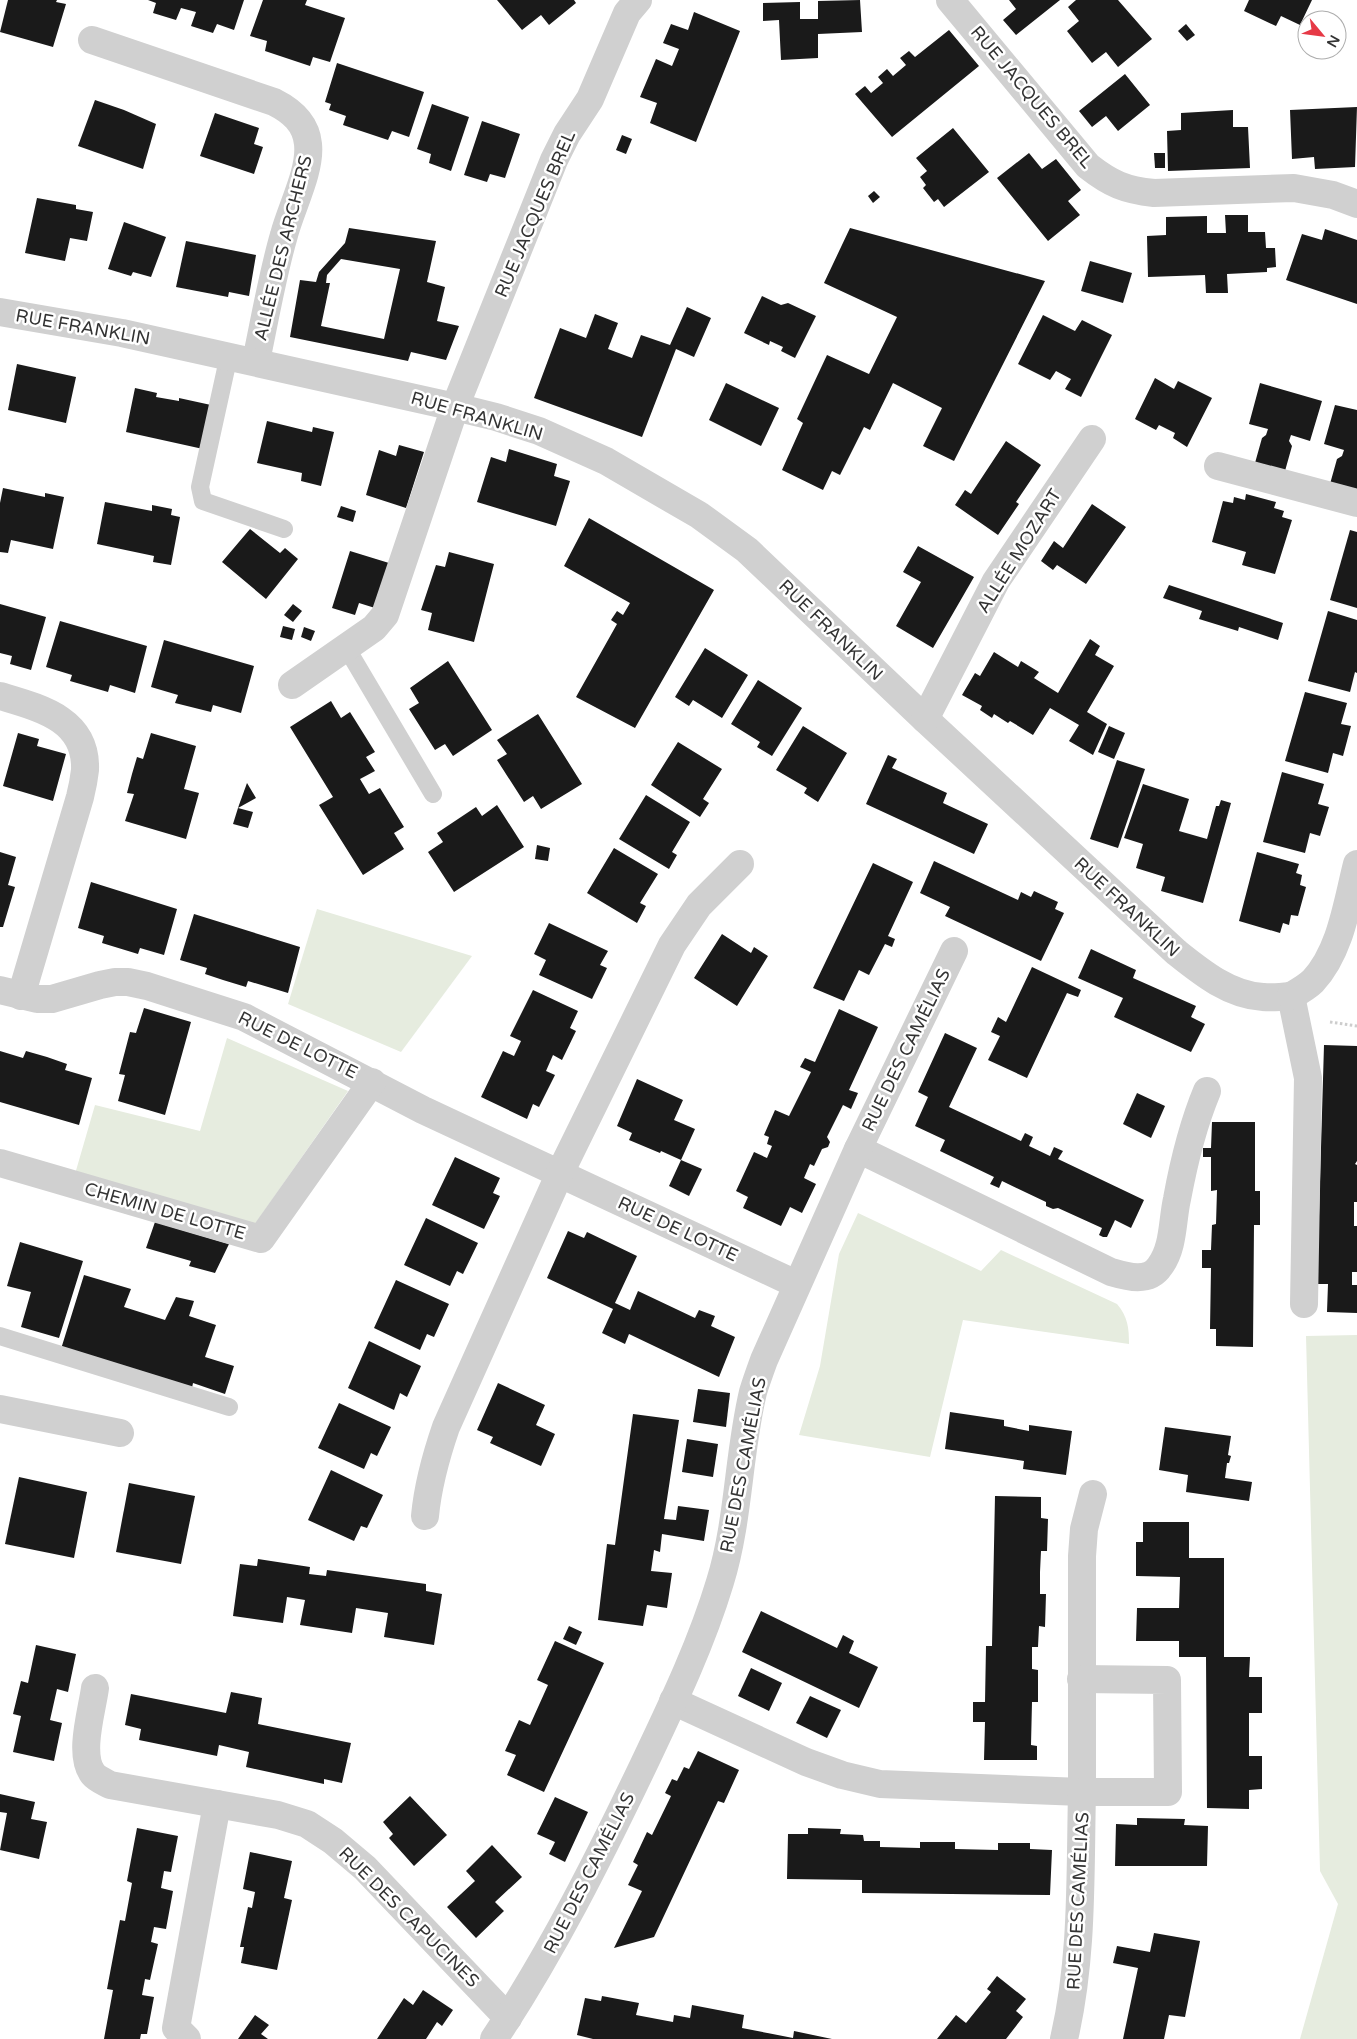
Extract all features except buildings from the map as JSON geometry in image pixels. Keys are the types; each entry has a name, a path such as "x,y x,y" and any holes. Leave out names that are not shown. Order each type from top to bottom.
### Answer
{"street":[{"name":"RUE JACQUES BREL","path":"292,685 374,628 385,615 455,406 554,160 567,134 590,99 627,13 638,0"},
{"name":"RUE JACQUES BREL","path":"950,0 1088,166 1117,186 1134,191 1154,193 1294,188 1332,195 1357,204"},
{"name":"ALLÉE DES ARCHERS","path":"92,40 274,102 287,108 298,118 305,132 308,145 307,162 283,237 256,361"},
{"name":"RUE FRANKLIN","path":"0,312 103,329 229,355 455,406 539,431 606,460 699,515 747,550 925,719 1176,952 1209,978 1236,991 1262,997 1290,996"},
{"name":"ALLÉE MOZART","path":"925,719 996,580 1092,439"},
{"path":"1218,466 1357,503"},
{"name":"RUE DE LOTTE","path":"0,696 36,707 59,718 74,733 83,750 85,771 80,797 10,993 37,1000 52,999 115,982 146,986 244,1017 372,1082 414,1106 796,1284"},
{"path":"424,1516 427,1488 446,1427 560,1173 672,945 699,906 740,864"},
{"path":"1304,1304 1308,1078 1290,996 1312,982 1327,962 1338,937 1357,864"},
{"name":"RUE DES CAMÉLIAS","path":"501,2029 541,1964 576,1901 674,1701 720,1582 729,1547 753,1392 764,1360 796,1284 858,1149 954,951"},
{"name":"CHEMIN DE LOTTE","path":"0,1163 261,1240 372,1082"},
{"name":"RUE DES CAMÉLIAS","path":"858,1149 1111,1272 1128,1278 1147,1277 1160,1267 1169,1247 1188,1143 1207,1091"},
{"path":"0,1409 120,1434"},
{"name":"RUE DES CAMÉLIAS","path":"1064,2039 1073,2000 1078,1954 1082,1792 1082,1556 1084,1529 1093,1494"},
{"name":"RUE DES CAMÉLIAS","path":"674,1701 806,1762 842,1775 880,1784 1082,1792 1168,1792 1167,1680 1081,1679"},
{"name":"RUE DES CAPUCINES","path":"95,1688 85,1751 94,1776 110,1784 278,1815 307,1824 333,1841 365,1868 501,2029"},
{"path":"187,2039 176,2028 217,1804"}],"lane":[{"path":"229,355 200,487 203,501 284,529"},
{"path":"346,647 433,794"},
{"path":"0,1336 229,1407"}],"shaded area":[{"path":"317,909 472,956 401,1052 288,1004"},
{"path":"227,1038 348,1091 255,1224 75,1174 95,1105 200,1131"},
{"path":"858,1213 981,1271 1001,1250 1117,1304 1124,1313 1127,1323 1129,1344 963,1320 930,1457 799,1435 820,1366 839,1254"},
{"path":"1357,1335 1357,2039 1300,2039 1338,1904 1320,1871 1306,1336"}]}
